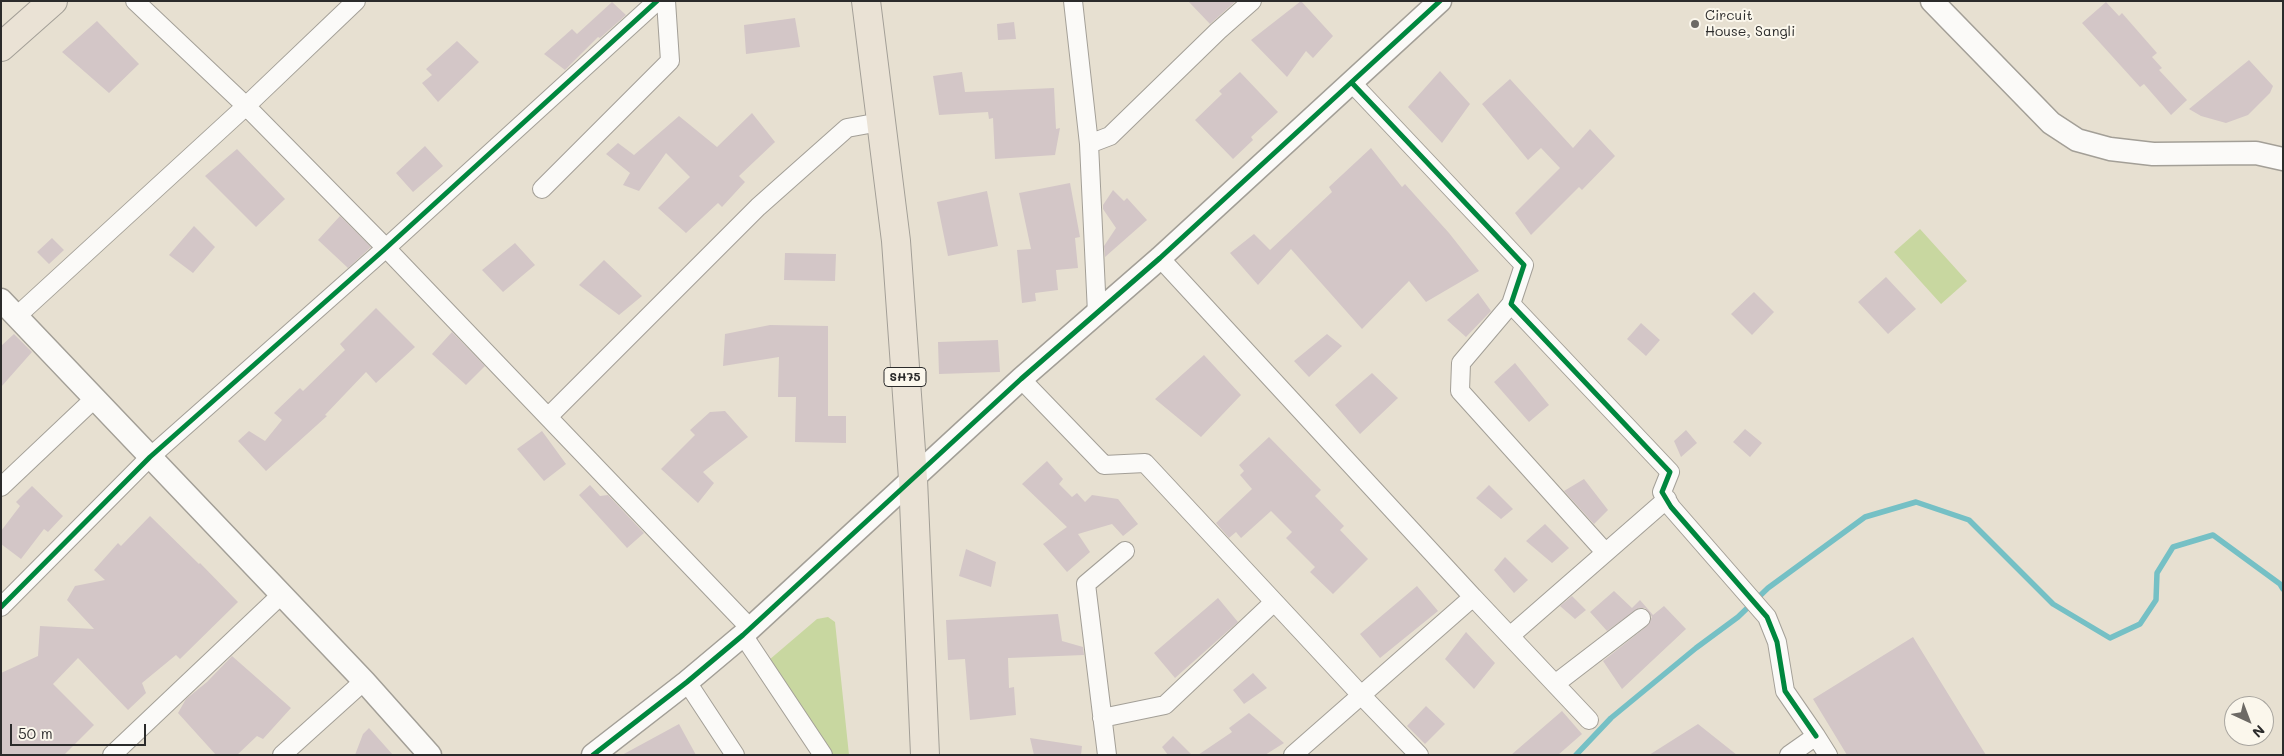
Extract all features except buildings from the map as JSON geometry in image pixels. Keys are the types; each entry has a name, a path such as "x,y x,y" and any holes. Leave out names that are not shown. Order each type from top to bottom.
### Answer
{"main road":[{"path":"1,47 53,1"},
{"name":"SH75","path":"866,1 896,241 913,479 925,755"}],"street":[{"path":"135,1 246,106 386,248 548,417 747,632 823,755"},
{"path":"18,315 246,106 356,1"},
{"path":"1,607 150,457 386,248 657,1"},
{"path":"542,190 670,61 666,1"},
{"path":"1073,1 1090,144 1097,313"},
{"path":"1090,144 1110,136 1218,31 1252,1"},
{"path":"593,755 687,682 747,632 1021,379 1160,258 1440,1"},
{"path":"1932,1 2051,123 2077,140 2110,149 2153,154 2256,153 2283,159"},
{"path":"1352,83 1524,265 1511,304 1461,363 1460,391 1606,552"},
{"path":"548,417 772,194 847,128 880,122"},
{"path":"1160,258 1589,720"},
{"path":"1,300 18,315 94,399 364,681 430,755"},
{"path":"1511,304 1670,472 1662,492 1767,617 1777,642 1785,691 1828,755"},
{"path":"1021,379 1104,466 1145,463 1419,755"},
{"path":"1,487 94,399"},
{"path":"1510,636 1667,499"},
{"path":"1106,755 1086,584 1125,551"},
{"path":"112,755 281,595"},
{"path":"1293,755 1473,597"},
{"path":"1102,718 1165,706 1274,602"},
{"path":"1556,684 1641,618"},
{"path":"282,755 364,681"},
{"path":"687,682 735,755"},
{"path":"1789,755 1816,736"}],"green space":[{"path":"1920,229 1967,281 1941,304 1894,252"},
{"path":"828,617 835,622 849,755 817,755 769,660 817,619"}],"waterway":[{"path":"1576,755 1611,718 1696,648 1738,617 1768,588 1865,517 1916,502 1969,520 2053,604 2110,638 2140,624 2156,600 2157,573 2173,547 2213,535 2280,584 2283,589"}],"cycle path":[{"path":"1,607 150,457 386,248 657,1"},
{"path":"593,755 687,682 743,635 1021,379 1160,258 1440,1"},
{"path":"1352,83 1524,265 1511,304 1670,472 1662,492 1671,507 1767,617 1777,642 1785,691 1816,736"}],"place":[{"name":"Circuit House, Sangli","path":"1695,24"}]}
